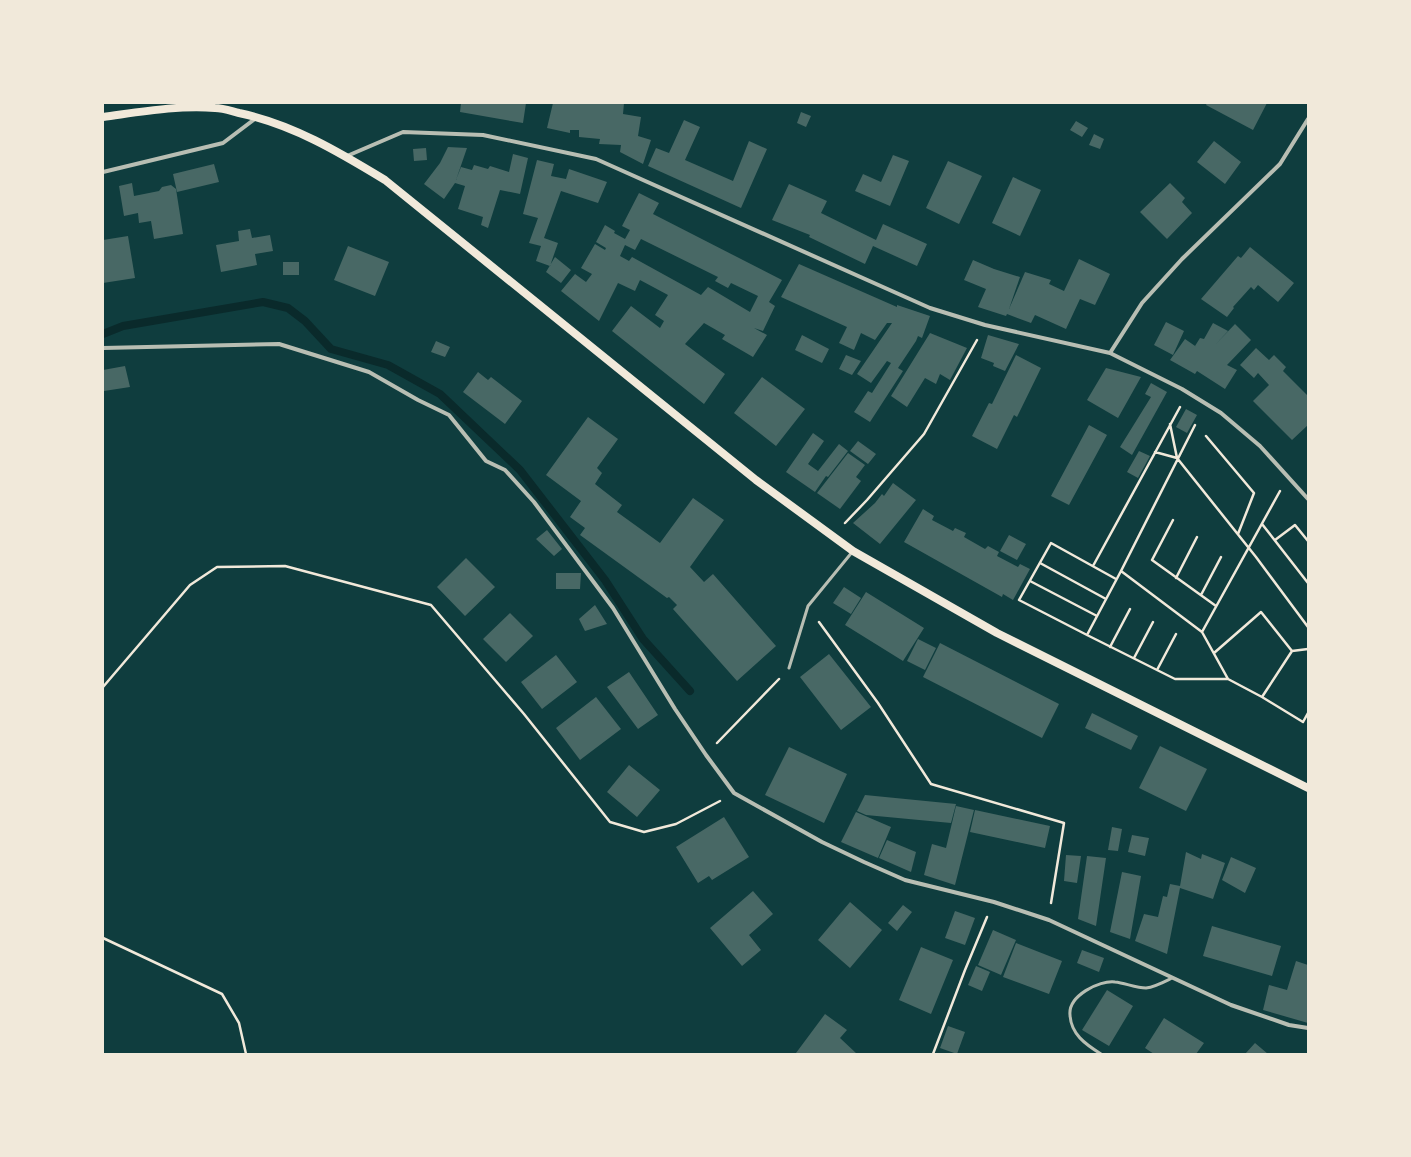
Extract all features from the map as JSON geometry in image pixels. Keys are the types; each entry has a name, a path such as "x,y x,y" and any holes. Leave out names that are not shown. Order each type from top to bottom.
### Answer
{"main road":[{"path":"103,117 181,107 217,108 258,117 304,134 347,156 385,180 756,480 853,552 997,633 1308,788"}],"street":[{"path":"103,172 222,143 258,117"},
{"path":"1110,353 1142,304 1182,259 1280,164 1308,119"},
{"path":"347,156 403,132 483,135 596,159 930,308 984,325 1110,353 1188,392 1221,413 1260,446 1308,499"},
{"path":"103,348 279,344 369,372 418,400 449,415 486,460 505,470 538,508 613,608 675,709 734,793 822,842 905,880 994,902 1049,920 1231,1004 1289,1025 1308,1028"}],"lane":[{"path":"788,668 808,606 853,552"},
{"path":"1101,1054 1074,1032 1070,1021 1070,1011 1073,1002 1080,994 1088,988 1102,983 1114,981 1144,988 1157,985 1172,978"}],"path":[{"path":"834,537 848,518 867,500 924,434 984,325"},
{"path":"1093,566 1188,392"},
{"path":"1170,424 1177,458 1249,548 1308,627"},
{"path":"1087,635 1195,424"},
{"path":"1206,436 1254,493 1238,534"},
{"path":"1156,452 1177,458"},
{"path":"1202,632 1288,477"},
{"path":"1173,520 1152,560 1216,606"},
{"path":"1262,524 1308,583"},
{"path":"1275,540 1295,524 1308,541"},
{"path":"1176,578 1197,537"},
{"path":"1116,579 1051,543 1019,600 1175,679 1228,679 1262,697 1302,722 1308,713"},
{"path":"1201,595 1221,556"},
{"path":"1040,562 1106,599"},
{"path":"103,687 190,585 217,567 285,566 431,605 524,714 610,822 644,832 676,824 734,793"},
{"path":"1121,571 1202,632 1228,679"},
{"path":"1030,581 1097,616"},
{"path":"808,606 878,702 931,784 1064,823 1049,920"},
{"path":"1110,647 1130,610"},
{"path":"1214,654 1261,612 1292,651"},
{"path":"1134,658 1153,622"},
{"path":"1157,670 1176,634"},
{"path":"1262,697 1292,651 1308,649"},
{"path":"706,755 788,668"},
{"path":"933,1054 994,902"},
{"path":"103,938 222,994 239,1023 246,1054"}],"building":[{"path":"461,103 526,103 523,123 460,112"},
{"path":"553,103 624,103 623,114 641,117 638,136 651,140 643,164 620,152 621,145 599,144 600,139 579,137 579,130 570,130 570,133 547,128"},
{"path":"1207,103 1267,103 1253,130 1206,105"},
{"path":"801,112 811,116 806,127 797,123"},
{"path":"684,120 700,127 685,160 733,181 749,141 767,149 741,208 648,166 656,148 669,153"},
{"path":"1076,121 1088,128 1082,137 1070,130"},
{"path":"1094,134 1104,139 1100,149 1089,145"},
{"path":"1214,141 1241,162 1225,184 1197,162"},
{"path":"448,147 467,148 456,180 461,167 472,170 474,165 488,169 490,166 509,172 513,154 528,158 520,194 500,190 488,228 481,225 483,217 458,209 465,186 455,183 444,199 424,184 440,163"},
{"path":"426,148 427,160 414,161 413,149"},
{"path":"893,155 909,161 890,206 855,191 863,174 881,182"},
{"path":"537,160 554,164 551,176 566,179 569,169 607,182 598,203 561,191 544,238 558,243 550,266 536,261 541,246 529,243 538,218 523,214"},
{"path":"948,161 982,176 959,224 926,208"},
{"path":"214,164 219,182 177,192 173,174"},
{"path":"1013,177 1041,190 1020,236 992,223"},
{"path":"132,183 134,196 159,191 162,187 171,185 176,189 183,234 154,239 151,221 139,223 138,213 124,216 119,186"},
{"path":"1170,183 1185,198 1182,202 1192,213 1167,239 1140,212"},
{"path":"789,184 827,201 821,213 876,240 883,224 927,244 917,266 873,246 865,264 809,237 810,235 772,220"},
{"path":"639,193 659,203 653,214 782,280 769,302 775,306 763,331 754,328 767,335 753,357 722,339 725,335 704,323 685,344 725,374 704,404 612,331 631,306 660,328 664,321 655,315 668,295 640,280 635,291 618,283 599,321 561,291 575,274 586,282 592,274 581,268 595,244 605,250 606,248 596,242 605,225 615,231 614,233 625,239 630,230 622,226","holes":["641,239 718,277 715,281 728,288 731,283 758,296 750,312 708,287 701,295 632,257 629,261 620,256 625,245 635,250"]},
{"path":"250,229 252,238 270,235 273,251 255,254 257,265 221,272 216,245 239,241 238,231"},
{"path":"128,236 135,278 103,283 103,240"},
{"path":"348,246 389,262 375,296 334,280"},
{"path":"1250,247 1294,283 1278,302 1258,285 1254,290 1251,287 1233,307 1234,308 1227,317 1201,299 1238,256 1241,258"},
{"path":"555,257 571,270 561,283 546,272"},
{"path":"1079,259 1110,274 1095,305 1080,299 1066,329 1035,315 1031,323 1007,314 1006,316 978,307 986,289 964,280 973,260 994,269 1020,277 1009,309 1025,272 1051,280 1049,284 1064,291"},
{"path":"283,262 299,262 299,275 283,275"},
{"path":"799,264 897,307 897,305 930,316 922,338 918,336 898,368 903,371 870,422 854,412 868,391 872,393 891,363 887,361 871,383 857,374 892,323 887,323 875,340 861,333 854,350 839,343 847,327 781,297"},
{"path":"1166,322 1184,331 1173,355 1154,345"},
{"path":"1213,323 1228,331 1215,345 1235,324 1251,340 1227,365 1237,370 1225,389 1197,371 1195,374 1170,360 1185,339 1195,346 1200,338 1204,339"},
{"path":"930,333 967,348 950,380 940,374 936,384 925,378 907,407 891,396"},
{"path":"802,335 829,349 822,363 795,350"},
{"path":"988,335 1019,344 1005,371 993,366 994,363 981,358"},
{"path":"436,341 450,347 445,357 431,352"},
{"path":"1256,348 1269,360 1274,355 1286,367 1283,371 1308,396 1308,425 1292,440 1253,401 1269,385 1258,373 1254,378 1240,365"},
{"path":"846,355 861,361 852,375 839,369"},
{"path":"1016,355 1041,368 1017,417 1014,415 997,449 972,436 989,403 992,404"},
{"path":"125,366 130,387 104,391 103,370"},
{"path":"1106,368 1141,377 1118,418 1087,400"},
{"path":"478,372 488,380 491,377 522,401 505,424 463,392"},
{"path":"762,377 805,409 776,446 734,413"},
{"path":"1151,383 1167,392 1132,455 1120,447 1151,397 1145,394"},
{"path":"1186,409 1197,415 1187,433 1176,427"},
{"path":"588,417 618,439 597,468 602,473 595,484 622,505 617,512 660,543 693,498 724,520 690,567 704,582 713,574 776,646 737,681 673,609 677,605 669,597 667,598 580,535 585,528 570,517 581,501 546,475"},
{"path":"1089,425 1107,435 1069,505 1051,496"},
{"path":"813,433 824,441 808,464 818,471 839,444 848,451 828,477 826,476 815,492 786,472"},
{"path":"858,441 876,454 868,464 850,451"},
{"path":"1139,451 1150,456 1138,478 1127,472"},
{"path":"848,453 865,465 856,477 861,481 840,509 817,493"},
{"path":"893,483 916,500 880,544 853,523 875,503 882,494 884,496"},
{"path":"923,509 934,516 932,520 953,531 955,528 966,533 964,537 985,549 988,546 999,552 997,556 1018,567 1020,564 1030,569 1013,600 1003,594 1002,597 904,542"},
{"path":"547,530 562,549 554,556 536,539"},
{"path":"1009,535 1026,544 1017,560 1000,551"},
{"path":"466,558 495,587 465,616 437,587"},
{"path":"556,573 581,573 580,589 556,589"},
{"path":"844,587 861,598 851,614 833,603"},
{"path":"866,592 924,628 903,661 845,625"},
{"path":"595,605 607,624 585,631 579,619"},
{"path":"510,613 533,636 506,662 483,639"},
{"path":"918,639 936,648 925,670 907,661"},
{"path":"940,643 1059,704 1042,738 923,677"},
{"path":"829,654 871,707 841,730 800,677"},
{"path":"556,655 577,682 542,709 521,682"},
{"path":"629,672 658,715 638,729 607,687"},
{"path":"596,697 621,729 580,760 556,728"},
{"path":"1092,713 1138,736 1131,750 1085,728"},
{"path":"1160,746 1207,769 1186,811 1139,788"},
{"path":"789,747 847,774 824,823 765,795"},
{"path":"629,765 660,790 637,817 607,792"},
{"path":"865,795 956,804 951,823 866,815 857,811"},
{"path":"956,806 974,810 955,885 924,875 932,844 946,848"},
{"path":"975,810 1050,826 1045,848 970,832"},
{"path":"856,812 891,827 878,858 841,842"},
{"path":"724,817 749,857 712,880 709,876 698,883 676,847"},
{"path":"1112,827 1122,829 1118,851 1108,850"},
{"path":"1132,835 1149,838 1145,856 1128,852"},
{"path":"887,840 916,852 911,872 879,858"},
{"path":"1186,852 1201,859 1202,854 1225,863 1213,899 1180,888 1167,954 1135,941 1144,914 1158,917 1163,896 1167,897 1170,884 1180,886"},
{"path":"1066,855 1081,856 1077,883 1064,881"},
{"path":"1087,856 1106,858 1096,926 1078,919"},
{"path":"1231,857 1256,868 1245,893 1222,880"},
{"path":"1122,872 1141,876 1130,939 1110,932"},
{"path":"753,891 773,914 749,935 761,950 742,966 710,928"},
{"path":"850,902 882,930 850,968 818,940"},
{"path":"903,905 912,912 897,931 888,923"},
{"path":"955,911 975,918 965,945 945,938"},
{"path":"1212,926 1281,946 1272,976 1203,956"},
{"path":"993,930 1016,940 1001,975 978,965"},
{"path":"1016,943 1062,961 1049,994 1003,977"},
{"path":"921,947 953,960 931,1014 899,1000"},
{"path":"1082,950 1104,958 1099,972 1077,963"},
{"path":"1296,961 1308,965 1308,1023 1263,1010 1269,985 1287,990"},
{"path":"976,966 990,972 982,991 968,985"},
{"path":"1107,990 1133,1006 1109,1046 1082,1030"},
{"path":"825,1014 847,1030 840,1038 857,1054 796,1053"},
{"path":"1164,1018 1204,1043 1196,1054 1154,1054 1145,1048"},
{"path":"948,1026 965,1032 957,1054 940,1048"},
{"path":"1255,1043 1268,1054 1245,1054"}],"waterway":[{"path":"103,334 123,326 263,302 288,308 305,321 331,349 388,365 440,394 520,470 605,580 643,639 690,691"}]}
